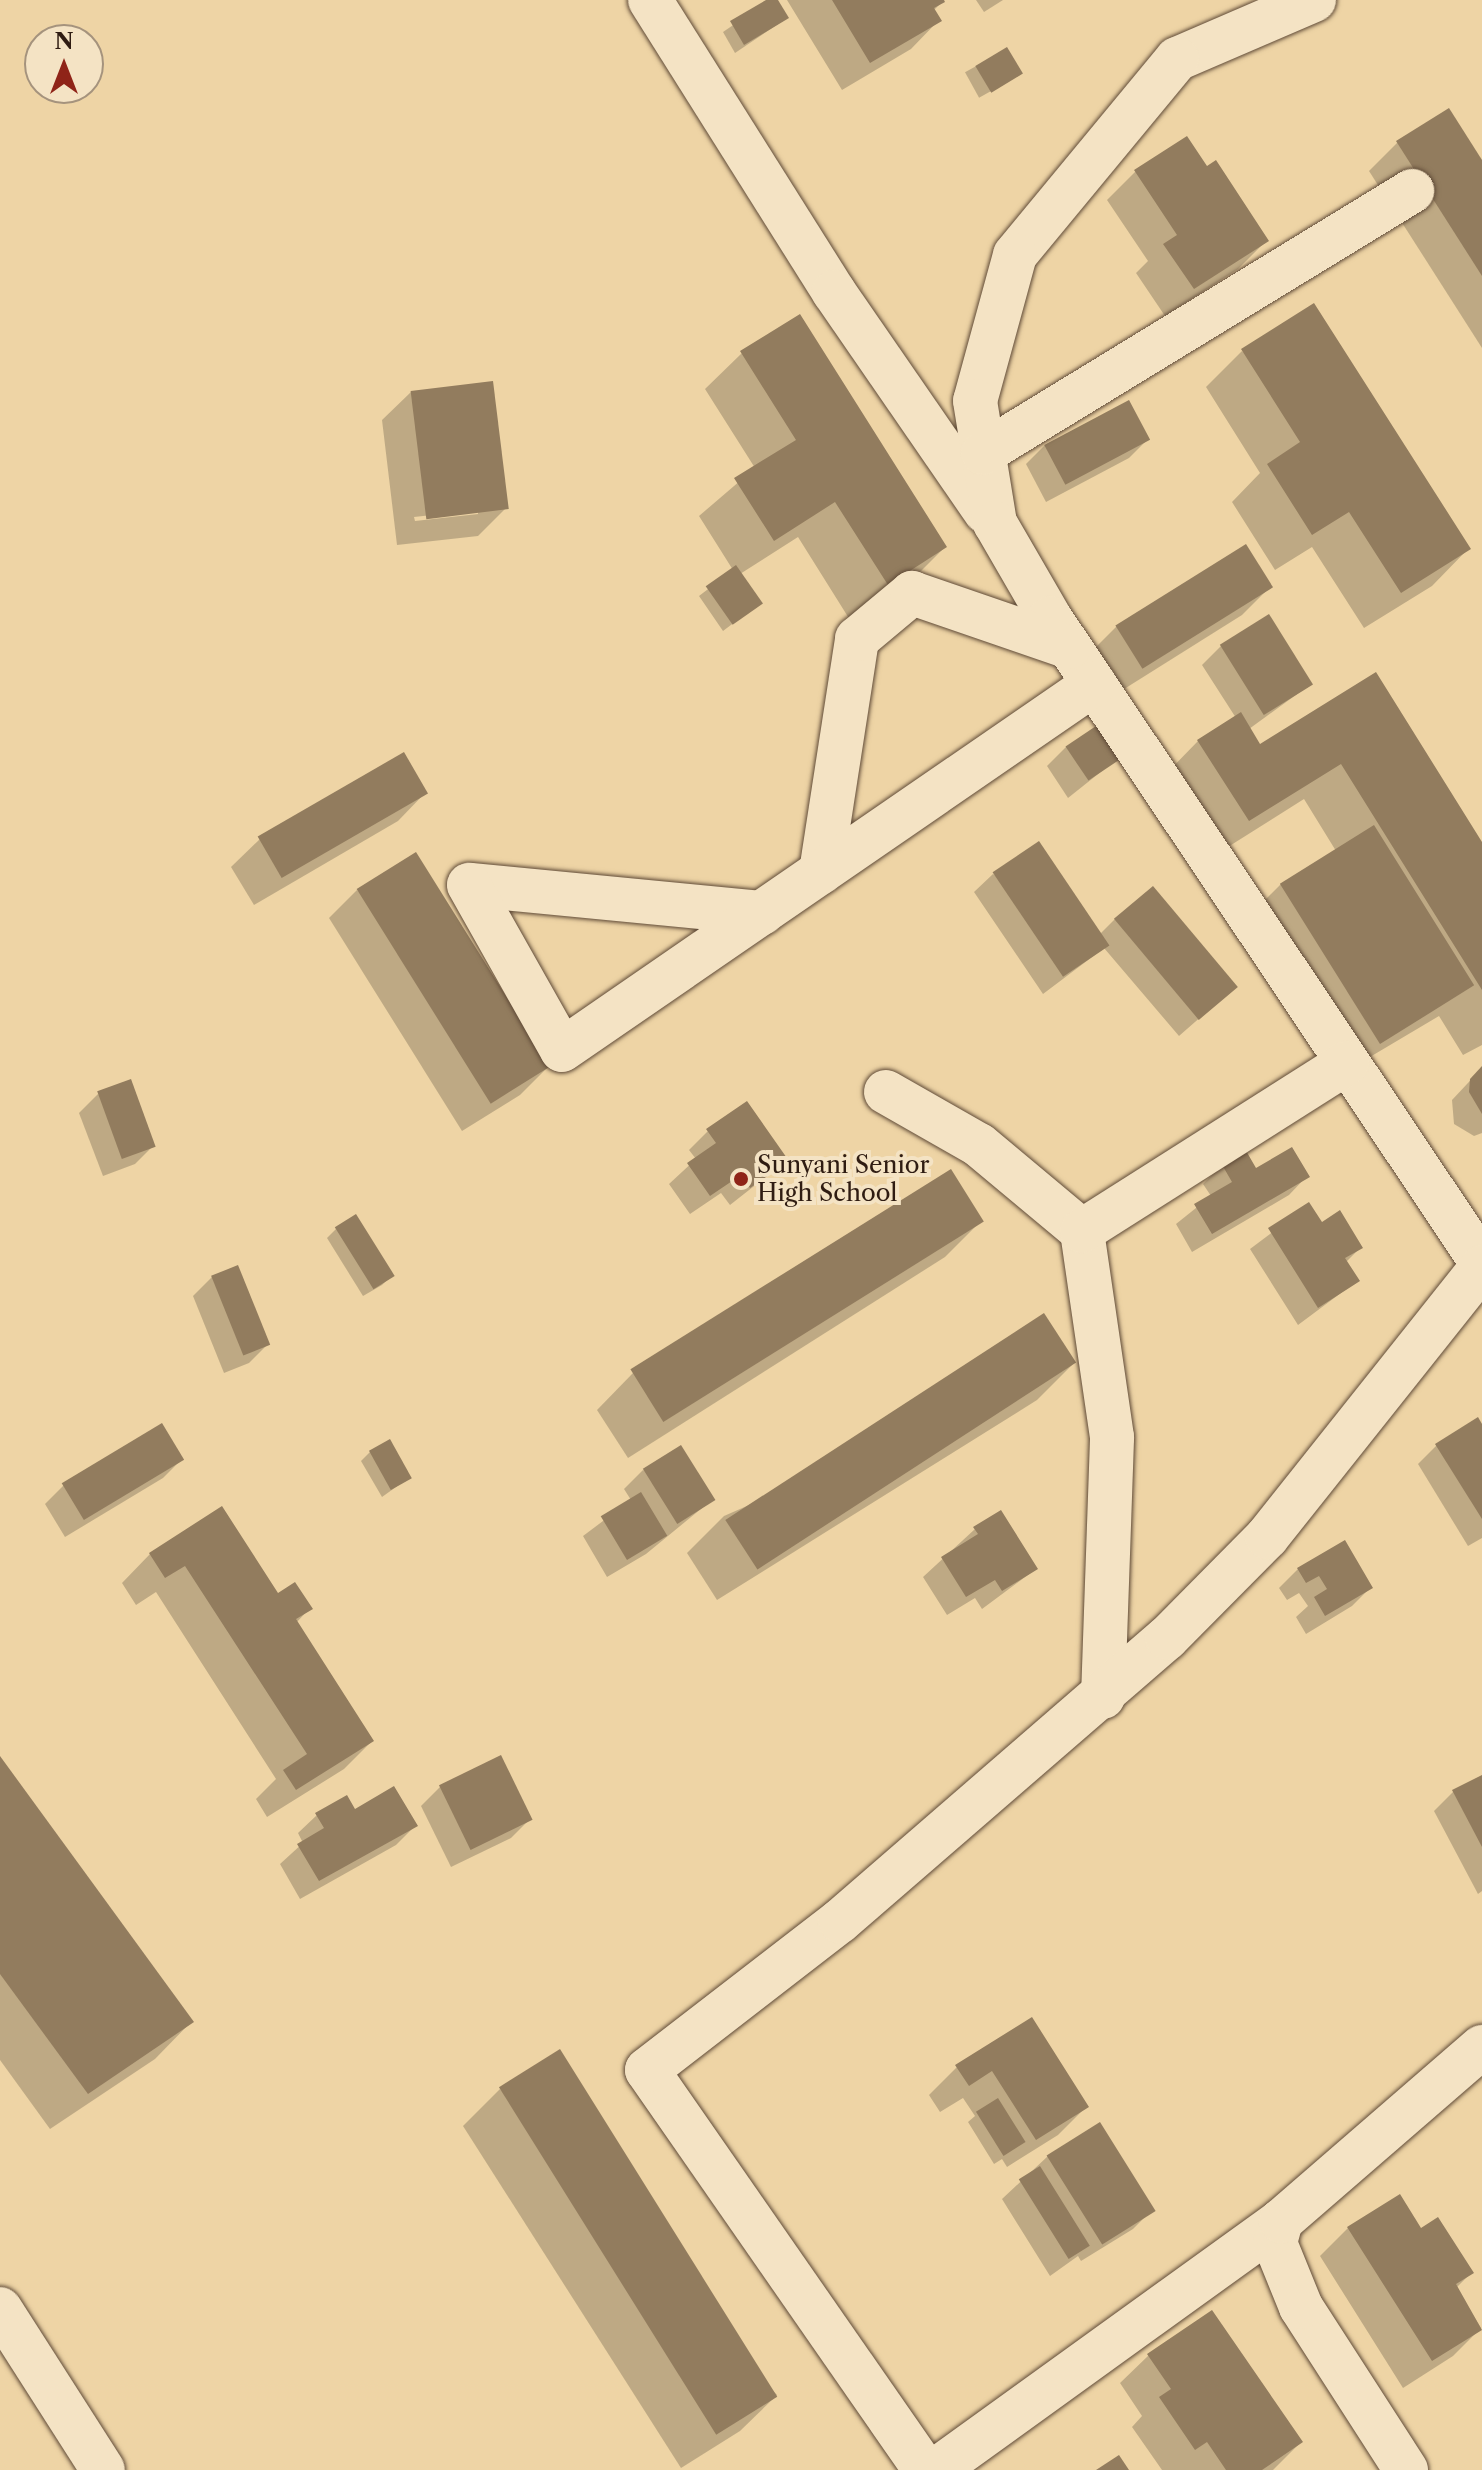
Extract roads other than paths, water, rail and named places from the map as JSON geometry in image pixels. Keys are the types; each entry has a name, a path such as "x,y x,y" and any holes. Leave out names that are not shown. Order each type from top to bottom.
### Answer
{"street":[{"path":"650,0 834,292 995,523 1069,647 1482,1265 1267,1537 1103,1697 840,1921 647,2070 925,2470"},
{"path":"995,523 975,401 1015,255 1177,59 1314,0"},
{"path":"983,453 1412,191"},
{"path":"821,872 857,639 912,593 1069,647"},
{"path":"762,913 469,885 562,1050 762,913 1094,684"},
{"path":"1082,1231 1347,1063"},
{"path":"886,1092 979,1145 1082,1231 1112,1437 1103,1697"},
{"path":"936,2470 1281,2221 1482,2047"},
{"path":"1281,2221 1275,2243 1301,2307 1406,2470"},
{"path":"0,2309 103,2470"}],"place":[{"name":"Sunyani Senior High School","path":"741,1179"}]}
